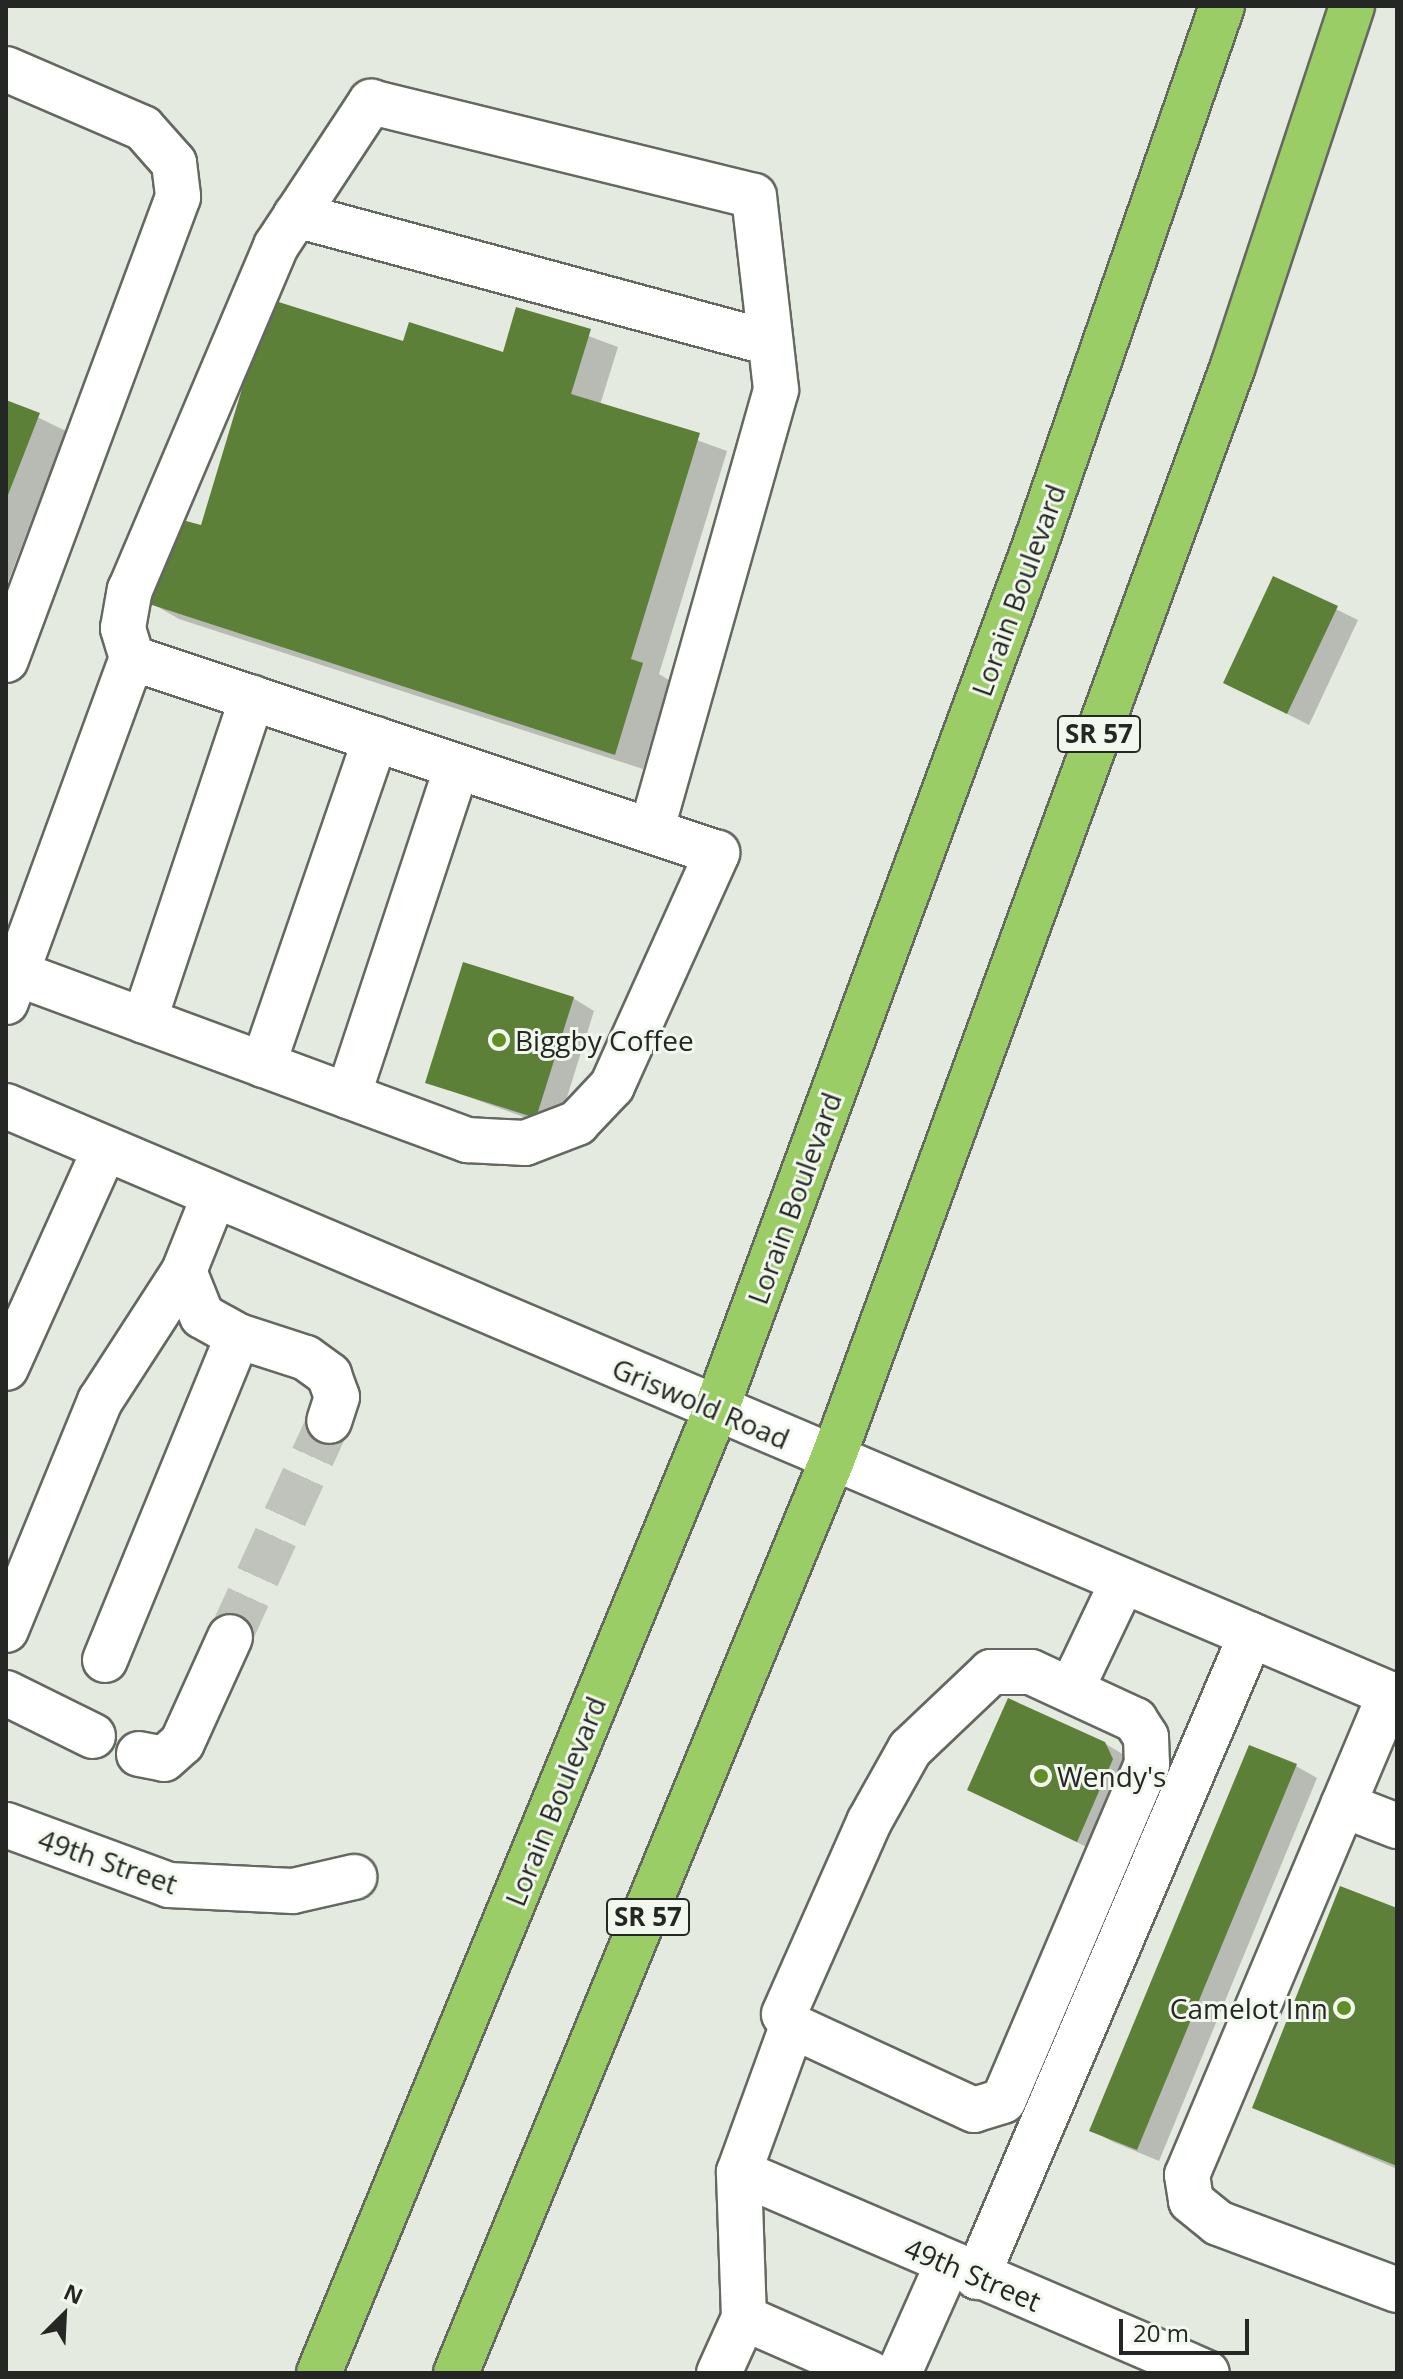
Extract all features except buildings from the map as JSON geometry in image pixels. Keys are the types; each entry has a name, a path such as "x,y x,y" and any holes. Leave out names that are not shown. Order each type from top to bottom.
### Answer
{"highway":[{"name":"Lorain Boulevard","path":"319,2373 716,1410 1034,548 1222,6"},
{"name":"SR 57","path":"456,2373 833,1458 1233,366 1352,6"}],"street":[{"path":"6,69 143,128 174,163 178,197 6,660"},
{"path":"132,658 457,767 717,853 612,1086 577,1123 525,1143 467,1140 144,1021 14,988 132,658 123,628 130,590 276,246 371,102 754,196 776,390 651,831"},
{"path":"296,215 770,343"},
{"path":"144,1021 252,698"},
{"path":"263,1065 375,739"},
{"path":"348,1096 457,767"},
{"name":"Griswold Road","path":"6,1106 1393,1695"},
{"path":"6,1368 105,1149"},
{"path":"6,1630 100,1401 184,1271 214,1196"},
{"path":"184,1271 202,1316 238,1336 306,1358 329,1375 337,1397 329,1421"},
{"path":"105,1660 238,1336"},
{"path":"1071,1690 1123,1581"},
{"path":"899,2373 962,2270 1251,1635"},
{"path":"139,1754 164,1759 182,1743 230,1637"},
{"path":"719,2373 744,2318 739,2172 792,2026 787,1997 910,1749 991,1672 1031,1672 1135,1720 1146,1737 1147,1764 1003,2101 974,2110 792,2026"},
{"path":"6,1693 93,1736"},
{"path":"1393,1695 1343,1805 1187,2175 1191,2201 1218,2223 1397,2290"},
{"path":"1343,1805 1397,1826"},
{"name":"49th Street","path":"6,1825 169,1885 293,1891 354,1877"},
{"name":"49th Street","path":"739,2172 1203,2372"},
{"path":"744,2318 869,2373"}],"tunnel":[{"path":"230,1637 329,1421"}],"place":[{"name":"Biggby Coffee","path":"499,1040"},
{"name":"Wendy's","path":"1041,1776"},
{"name":"Camelot Inn","path":"1344,2008"}]}
